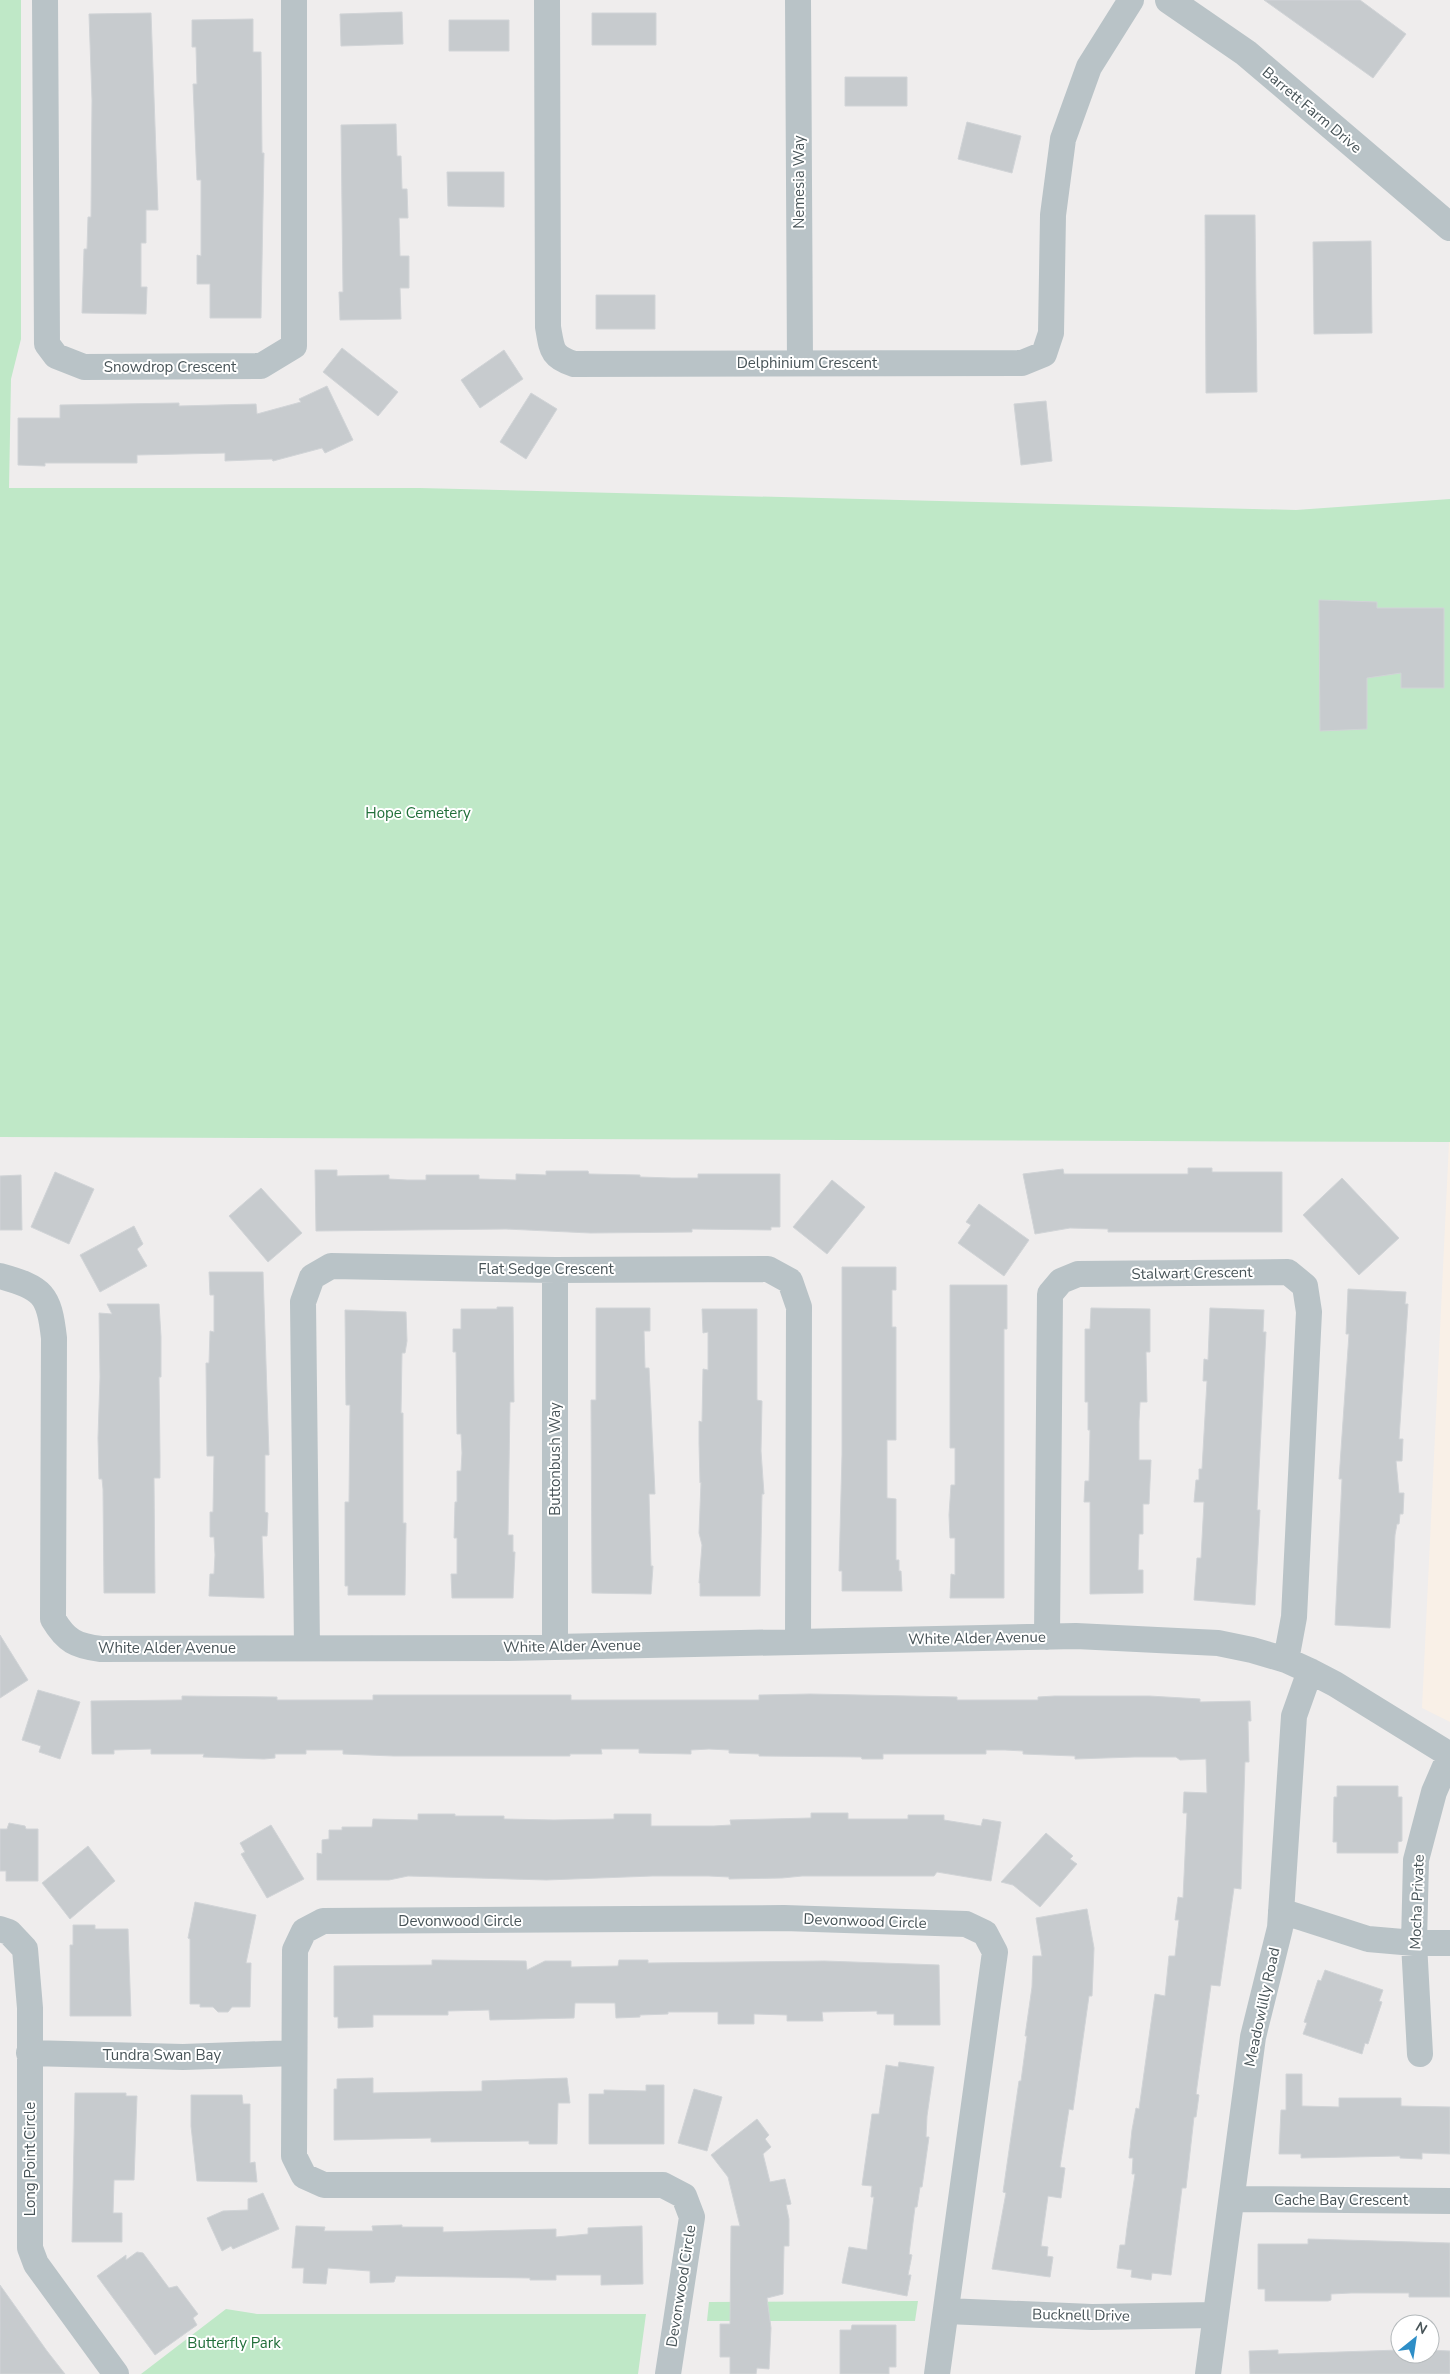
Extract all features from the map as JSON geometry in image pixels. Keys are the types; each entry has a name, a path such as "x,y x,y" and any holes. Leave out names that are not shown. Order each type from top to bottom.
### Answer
{"street":[{"name":"Snowdrop Crescent","path":"45,0 47,344 56,356 84,367 261,366 294,346 294,0"},
{"name":"Delphinium Crescent","path":"547,0 548,327 552,351 561,360 574,364 1022,363 1044,354 1051,333 1052,215 1063,139 1089,68 1131,0"},
{"name":"Nemesia Way","path":"798,0 800,364"},
{"name":"Barrett Farm Drive","path":"1169,0 1246,53 1450,227"},
{"name":"Flat Sedge Crescent","path":"307,1648 303,1302 312,1277 331,1266 555,1270 768,1269 790,1281 799,1307 798,1642"},
{"name":"Buttonbush Way","path":"555,1270 555,1647"},
{"name":"Stalwart Crescent","path":"1047,1637 1050,1294 1061,1281 1078,1274 1288,1272 1305,1286 1309,1312 1294,1617 1286,1660"},
{"name":"White Alder Avenue","path":"0,1276 22,1282 43,1294 51,1312 54,1338 53,1619 64,1636 81,1647 101,1649 555,1647 1047,1637 1218,1643 1286,1660 1310,1671 1335,1684 1450,1755"},
{"name":"Meadowlilly Road","path":"1208,2374 1252,2036 1280,1928 1294,1716 1310,1671"},
{"name":"Mocha Private","path":"1420,2054 1414,1943 1416,1860 1434,1792 1450,1755"},
{"path":"1281,1910 1368,1938 1414,1943 1450,1944"},
{"name":"Devonwood Circle","path":"668,2374 692,2217 684,2196 663,2185 324,2185 304,2176 294,2156 295,1950 304,1931 323,1921 784,1918 966,1924 985,1932 994,1952 938,2374"},
{"name":"Long Point Circle","path":"0,1929 9,1932 24,1949 30,2008 30,2248 36,2264 116,2374"},
{"name":"Tundra Swan Bay","path":"30,2053 183,2057 294,2053"},
{"name":"Cache Bay Crescent","path":"1232,2199 1450,2201"},
{"name":"Bucknell Drive","path":"946,2311 981,2314 1083,2316 1215,2315"}],"shaded area":[{"path":"1450,1142 1450,1722 1422,1708"}],"green space":[{"name":"Hope Cemetery","path":"0,0 21,0 21,339 11,379 9,488 420,488 1296,510 1450,499 1450,1142 0,1137"},
{"path":"918,2301 915,2321 707,2321 709,2302"},
{"name":"Butterfly Park","path":"226,2309 257,2314 646,2314 638,2374 141,2374"}],"building":[{"path":"1264,0 1360,0 1406,34 1373,78"},
{"path":"402,12 403,44 341,46 340,14"},
{"path":"151,13 158,210 146,210 146,243 141,243 141,287 147,287 146,314 82,313 84,249 87,249 88,217 91,217 92,100 89,14"},
{"path":"592,13 656,13 656,45 592,45"},
{"path":"253,19 253,52 261,52 262,153 264,153 261,318 210,318 210,284 197,284 197,255 201,256 201,180 197,180 193,84 197,84 196,47 192,47 192,20"},
{"path":"449,20 509,20 509,51 449,51"},
{"path":"845,77 907,77 907,106 845,106"},
{"path":"967,122 1021,136 1012,173 958,159"},
{"path":"396,124 397,156 401,156 402,189 407,189 408,218 399,218 400,256 409,256 409,288 400,288 401,319 340,320 339,292 343,292 341,125"},
{"path":"447,172 504,172 504,207 448,206"},
{"path":"1205,215 1255,215 1257,392 1206,393"},
{"path":"1371,241 1372,333 1314,334 1313,242"},
{"path":"596,295 655,295 655,329 596,329"},
{"path":"342,348 398,392 378,416 323,372"},
{"path":"504,350 523,379 480,408 461,380"},
{"path":"327,386 353,440 325,453 322,448 273,461 272,459 225,461 225,453 137,455 137,463 45,463 45,466 18,465 18,418 60,418 60,405 179,403 179,406 256,404 257,414 301,402 299,399"},
{"path":"531,393 557,409 526,459 500,442"},
{"path":"1046,401 1052,461 1021,465 1014,404"},
{"path":"1319,600 1377,602 1377,608 1444,608 1444,688 1401,688 1401,673 1367,678 1367,729 1320,731"},
{"path":"1188,1168 1212,1168 1212,1172 1282,1172 1282,1232 1108,1232 1108,1229 1070,1228 1035,1234 1023,1174 1063,1169 1064,1174 1188,1174"},
{"path":"315,1170 337,1170 337,1176 389,1175 389,1179 407,1180 426,1180 426,1175 479,1175 479,1179 516,1180 516,1174 546,1175 546,1171 588,1171 589,1174 671,1178 698,1178 698,1174 780,1174 780,1227 771,1227 771,1230 692,1229 692,1232 590,1233 506,1229 316,1231"},
{"path":"55,1172 94,1189 69,1244 31,1227"},
{"path":"21,1175 22,1230 0,1230 0,1176"},
{"path":"1342,1178 1399,1238 1359,1275 1303,1215"},
{"path":"832,1180 865,1207 827,1254 793,1227"},
{"path":"261,1188 302,1233 268,1262 229,1216"},
{"path":"979,1204 1029,1240 1004,1276 958,1243 971,1225 966,1222"},
{"path":"134,1226 143,1244 137,1249 147,1266 100,1292 80,1255"},
{"path":"842,1267 896,1267 896,1290 892,1290 892,1327 896,1327 896,1440 887,1440 887,1498 896,1499 896,1560 899,1560 902,1591 842,1591 842,1571 839,1571 842,1455"},
{"path":"209,1272 263,1272 269,1455 265,1455 265,1512 268,1513 267,1536 262,1536 264,1598 209,1596 210,1574 214,1574 215,1555 214,1537 210,1537 210,1512 213,1512 214,1456 207,1456 206,1363 209,1363 210,1331 214,1332 214,1295 210,1295"},
{"path":"950,1285 1007,1285 1007,1329 1004,1329 1004,1598 950,1598 951,1574 955,1575 955,1538 950,1538 949,1515 951,1485 955,1485 955,1448 950,1448"},
{"path":"1348,1289 1406,1292 1405,1304 1408,1304 1399,1439 1403,1439 1402,1461 1396,1461 1399,1493 1404,1493 1403,1514 1400,1514 1395,1535 1390,1628 1335,1625 1342,1479 1339,1479 1349,1334 1346,1334"},
{"path":"107,1304 159,1304 161,1337 161,1377 159,1377 160,1478 154,1478 155,1593 104,1593 103,1489 102,1479 99,1479 98,1438 100,1377 99,1313 112,1314"},
{"path":"497,1307 513,1307 514,1402 510,1402 508,1535 513,1535 513,1552 515,1552 513,1598 452,1598 451,1574 457,1574 457,1538 454,1538 457,1471 461,1471 462,1453 461,1434 457,1434 456,1352 453,1352 453,1329 461,1329 461,1309 497,1309"},
{"path":"596,1308 650,1308 650,1331 644,1331 645,1368 649,1368 655,1494 649,1494 651,1566 653,1566 651,1594 592,1593 591,1400 596,1400"},
{"path":"1091,1308 1150,1309 1150,1352 1146,1352 1147,1402 1140,1402 1139,1421 1139,1460 1151,1460 1149,1504 1143,1504 1143,1534 1139,1534 1138,1570 1143,1570 1143,1593 1090,1594 1090,1502 1084,1502 1085,1481 1089,1481 1090,1430 1088,1430 1088,1402 1085,1402 1085,1329 1090,1329"},
{"path":"1210,1308 1264,1310 1263,1332 1266,1332 1257,1510 1260,1510 1255,1605 1194,1600 1197,1558 1201,1558 1204,1502 1194,1502 1196,1480 1199,1480 1199,1469 1202,1469 1207,1381 1203,1381 1204,1359 1208,1360"},
{"path":"702,1309 757,1309 757,1400 762,1401 761,1451 764,1494 762,1494 760,1596 700,1596 699,1583 702,1545 699,1533 701,1482 699,1421 702,1422 703,1369 708,1370 708,1332 703,1333"},
{"path":"345,1310 406,1312 407,1341 405,1353 402,1353 401,1413 403,1413 403,1523 406,1523 405,1595 348,1595 348,1586 345,1586 345,1502 349,1502 350,1405 346,1405"},
{"path":"0,1635 28,1680 0,1698"},
{"path":"38,1690 80,1702 60,1759 39,1752 41,1746 22,1740"},
{"path":"810,1694 957,1697 957,1700 1038,1700 1038,1697 1055,1696 1149,1696 1200,1699 1200,1702 1250,1701 1251,1721 1248,1721 1249,1762 1245,1762 1241,1889 1234,1888 1220,1986 1211,1985 1196,2094 1199,2095 1196,2117 1194,2117 1186,2188 1182,2188 1171,2275 1152,2273 1151,2280 1131,2277 1132,2270 1117,2268 1120,2245 1125,2245 1135,2174 1132,2174 1133,2158 1129,2158 1132,2130 1136,2108 1139,2109 1155,1994 1165,1996 1169,1956 1175,1956 1179,1920 1175,1920 1178,1897 1183,1898 1187,1813 1183,1813 1184,1792 1207,1793 1206,1759 1180,1760 1176,1757 1134,1757 1075,1759 1075,1756 1023,1754 1023,1751 1005,1750 986,1750 986,1754 883,1754 883,1759 759,1756 759,1754 729,1753 729,1750 709,1749 691,1750 691,1754 639,1753 639,1749 601,1749 602,1754 570,1754 570,1756 394,1756 343,1754 343,1750 306,1750 306,1754 275,1754 275,1758 264,1759 203,1757 204,1754 151,1754 151,1749 114,1750 114,1754 92,1754 91,1701 182,1700 182,1696 277,1697 277,1700 373,1700 373,1695 571,1695 571,1700 759,1700 759,1695"},
{"path":"1337,1786 1398,1786 1398,1797 1402,1797 1402,1841 1398,1842 1398,1853 1337,1853 1337,1842 1333,1842 1334,1797 1337,1797"},
{"path":"811,1813 848,1813 848,1819 908,1819 908,1815 944,1815 944,1820 981,1826 983,1819 1001,1822 991,1881 937,1872 934,1876 802,1876 729,1879 729,1877 709,1876 546,1880 408,1876 389,1880 317,1880 317,1853 322,1854 322,1840 329,1839 329,1830 342,1830 342,1827 372,1827 373,1819 418,1820 418,1814 455,1814 455,1816 504,1816 504,1819 614,1819 614,1814 651,1814 651,1826 714,1826 731,1825 730,1820 811,1818"},
{"path":"9,1823 25,1826 26,1829 38,1829 38,1881 6,1881 6,1871 0,1871 0,1829 7,1829"},
{"path":"271,1825 304,1879 267,1898 241,1854 245,1852 240,1843"},
{"path":"1046,1833 1073,1856 1070,1859 1077,1864 1040,1907 1013,1885 1001,1882"},
{"path":"88,1846 115,1881 70,1919 42,1883"},
{"path":"195,1902 256,1915 246,1963 251,1963 250,2007 232,2007 228,2012 218,2012 213,2007 200,2007 200,2004 190,2004 190,1939 188,1938"},
{"path":"1087,1909 1094,1948 1092,1996 1089,1996 1073,2110 1069,2109 1060,2167 1065,2168 1061,2198 1048,2196 1041,2246 1048,2247 1047,2256 1053,2257 1050,2277 992,2269 1006,2193 1003,2192 1027,2036 1025,2036 1032,1987 1033,1956 1042,1956 1036,1918"},
{"path":"73,1925 95,1925 95,1929 128,1929 131,2016 70,2016 70,1945 73,1945"},
{"path":"432,1960 526,1961 527,1970 545,1961 571,1961 571,1967 618,1966 619,1960 648,1960 648,1963 824,1961 939,1965 940,2025 894,2025 894,2014 877,2014 877,2011 822,2012 823,2021 787,2021 787,2015 754,2014 754,2024 718,2024 718,2012 668,2012 668,2014 616,2018 615,2003 575,2003 574,2018 490,2020 489,2010 448,2011 448,2015 373,2015 373,2027 338,2028 338,2017 334,2017 334,1966 432,1965"},
{"path":"1325,1970 1383,1990 1379,2001 1382,2002 1368,2044 1365,2043 1362,2054 1303,2034 1307,2023 1304,2022 1318,1980 1321,1981"},
{"path":"899,2062 934,2067 927,2116 926,2137 929,2137 922,2187 920,2187 917,2207 915,2207 909,2254 912,2255 908,2275 911,2275 907,2296 842,2283 849,2247 867,2250 874,2197 871,2197 872,2186 862,2185 872,2114 879,2114 886,2065 898,2067"},
{"path":"1286,2074 1302,2074 1302,2106 1339,2107 1339,2098 1401,2098 1401,2106 1450,2107 1450,2154 1422,2153 1422,2159 1400,2158 1400,2156 1301,2158 1301,2154 1279,2154 1281,2110 1286,2110"},
{"path":"373,2078 373,2093 482,2091 482,2081 567,2078 570,2103 558,2103 557,2144 529,2144 529,2141 431,2142 431,2138 334,2140 334,2089 337,2089 337,2079"},
{"path":"646,2085 664,2085 664,2144 589,2144 589,2094 604,2094 604,2090 646,2091"},
{"path":"694,2089 722,2097 707,2151 678,2143"},
{"path":"75,2093 126,2093 126,2096 137,2096 134,2180 114,2180 113,2213 122,2213 122,2242 72,2242"},
{"path":"191,2095 242,2095 243,2104 250,2104 250,2163 255,2162 257,2182 197,2181 191,2126"},
{"path":"757,2119 769,2135 765,2139 771,2147 763,2154 770,2182 785,2179 791,2204 786,2205 789,2219 789,2246 784,2246 783,2294 767,2298 771,2328 769,2369 757,2368 756,2374 730,2374 730,2357 720,2357 720,2324 730,2324 731,2226 740,2226 728,2177 711,2155"},
{"path":"263,2193 279,2229 233,2249 231,2246 222,2251 207,2218 223,2211 248,2210 248,2199"},
{"path":"402,2225 402,2227 443,2227 443,2232 556,2229 556,2237 588,2234 588,2228 642,2226 643,2284 601,2285 601,2275 556,2275 556,2280 396,2276 394,2282 370,2283 370,2271 328,2268 326,2284 303,2283 304,2268 292,2268 296,2226 325,2227 324,2231 373,2231 372,2226"},
{"path":"1308,2239 1450,2243 1450,2297 1409,2297 1409,2293 1351,2293 1331,2294 1331,2300 1328,2301 1265,2301 1265,2289 1258,2289 1258,2244 1308,2244"},
{"path":"137,2252 143,2253 169,2288 177,2286 198,2314 193,2318 197,2325 155,2355 97,2276 126,2255 126,2260"},
{"path":"0,2285 47,2351 65,2374 0,2374"},
{"path":"852,2325 896,2325 896,2367 889,2367 889,2374 840,2374 840,2330 851,2330"},
{"path":"1278,2350 1278,2354 1390,2350 1390,2364 1440,2364 1440,2350 1450,2351 1450,2374 1250,2374 1249,2351"}]}
